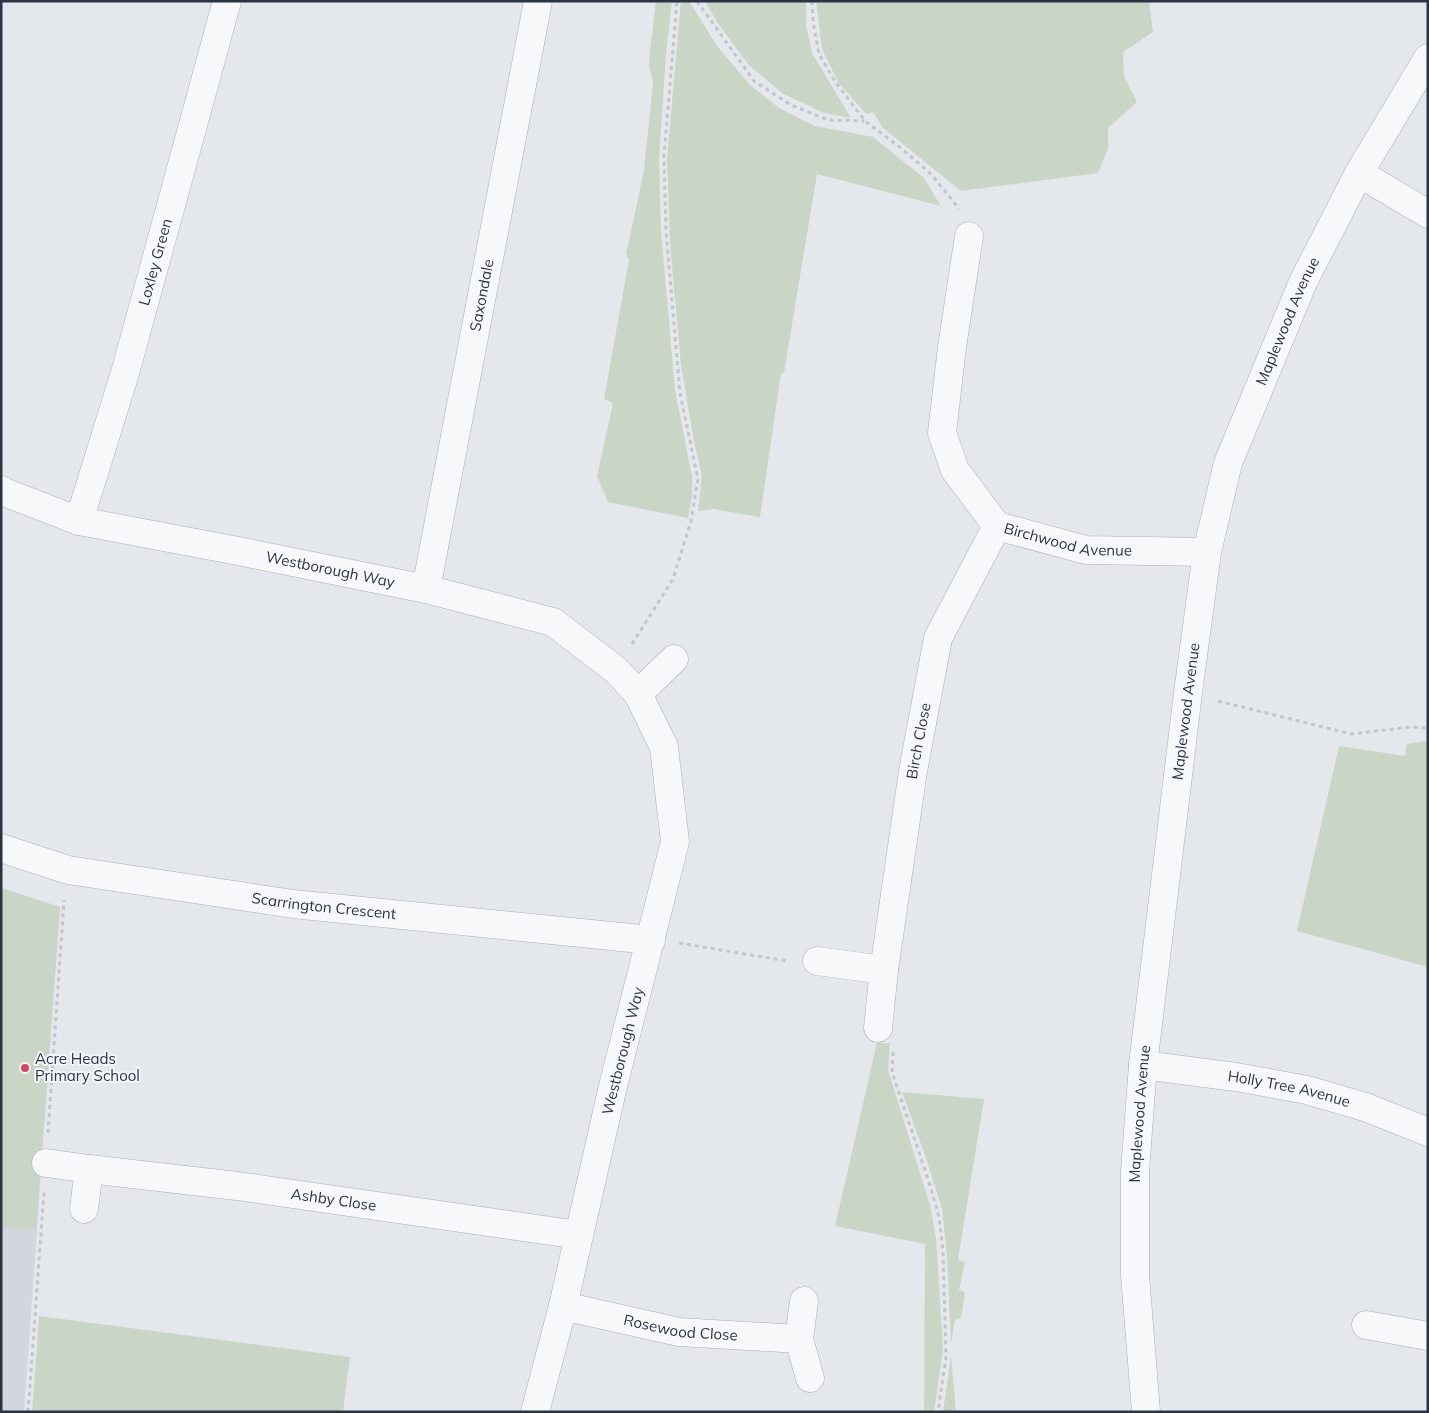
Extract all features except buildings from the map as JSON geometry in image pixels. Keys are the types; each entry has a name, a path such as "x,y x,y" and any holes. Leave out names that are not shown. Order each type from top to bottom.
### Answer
{"street":[{"name":"Loxley Green","path":"79,521 125,373 227,1"},
{"name":"Saxondale","path":"426,589 538,1"},
{"name":"Maplewood Avenue","path":"1146,1412 1135,1276 1135,1171 1143,1065 1188,693 1208,552 1228,463 1303,282 1359,173 1428,58"},
{"path":"1359,173 1428,214"},
{"name":"Birchwood Avenue","path":"969,236 952,348 942,433 955,470 997,526 1086,550 1208,552"},
{"name":"Westborough Way","path":"1,490 79,521 426,589 553,622 616,670 638,694 664,747 675,842 613,1086 563,1306 535,1412"},
{"name":"Birch Close","path":"878,1028 884,970 913,771 938,638 997,526"},
{"path":"638,694 674,659"},
{"name":"Scarrington Crescent","path":"1,848 68,870 293,904 651,940"},
{"path":"817,961 884,970"},
{"name":"Holly Tree Avenue","path":"1143,1065 1236,1077 1307,1090 1365,1107 1428,1132"},
{"name":"Ashby Close","path":"46,1163 237,1186 579,1235"},
{"path":"84,1209 89,1169"},
{"path":"804,1301 799,1339 810,1378"},
{"name":"Rosewood Close","path":"563,1306 679,1332 799,1339"},
{"path":"1366,1325 1428,1336"}],"path":[{"path":"616,670 673,579 692,521 698,479 680,393 666,231 664,156 677,1"},
{"path":"697,1 754,81 790,105 828,120 865,121"},
{"path":"812,1 813,22 819,54 834,80 865,121 929,172 961,212 969,236"},
{"path":"1188,693 1351,734 1410,727 1428,728"},
{"path":"651,940 801,964 817,961"},
{"path":"878,1028 894,1038 892,1072 939,1217 943,1251 946,1357 938,1412"}],"shaded area":[{"name":"Acre Heads Primary School","path":"1,888 60,907 24,1412 1,1412"}],"green space":[{"path":"656,1 672,1 666,54 659,159 661,231 675,390 692,476 692,497 688,518 608,502 597,476 613,403 604,399 629,260 626,253 644,170 653,83 649,65"},
{"path":"681,1 689,1 717,46 750,85 779,108 815,126 873,137 924,178 941,206 817,174 784,373 781,373 760,517 713,509 698,511 702,475 681,365 670,243 667,159"},
{"path":"705,1 806,1 806,25 812,53 851,118 824,113 782,93 748,64 717,22"},
{"path":"816,1 1149,1 1153,32 1123,52 1124,76 1137,102 1108,128 1108,149 1098,173 961,191 883,128 873,112 866,114 838,82 822,49"},
{"path":"1428,741 1428,967 1297,931 1339,746 1405,756 1407,744"},
{"name":"Acre Heads Primary School","path":"1,888 60,907 36,1229 1,1227"},
{"path":"877,1043 890,1043 888,1070 930,1205 936,1238 943,1350 934,1412 924,1412 925,1244 835,1226"},
{"path":"902,1092 984,1099 958,1260 965,1262 959,1290 965,1292 961,1318 955,1320 951,1344 947,1255 942,1209"},
{"path":"39,1316 350,1357 343,1412 32,1412"},
{"path":"951,1356 956,1412 943,1412"}],"place":[{"name":"Acre Heads Primary School","path":"25,1068"}]}
